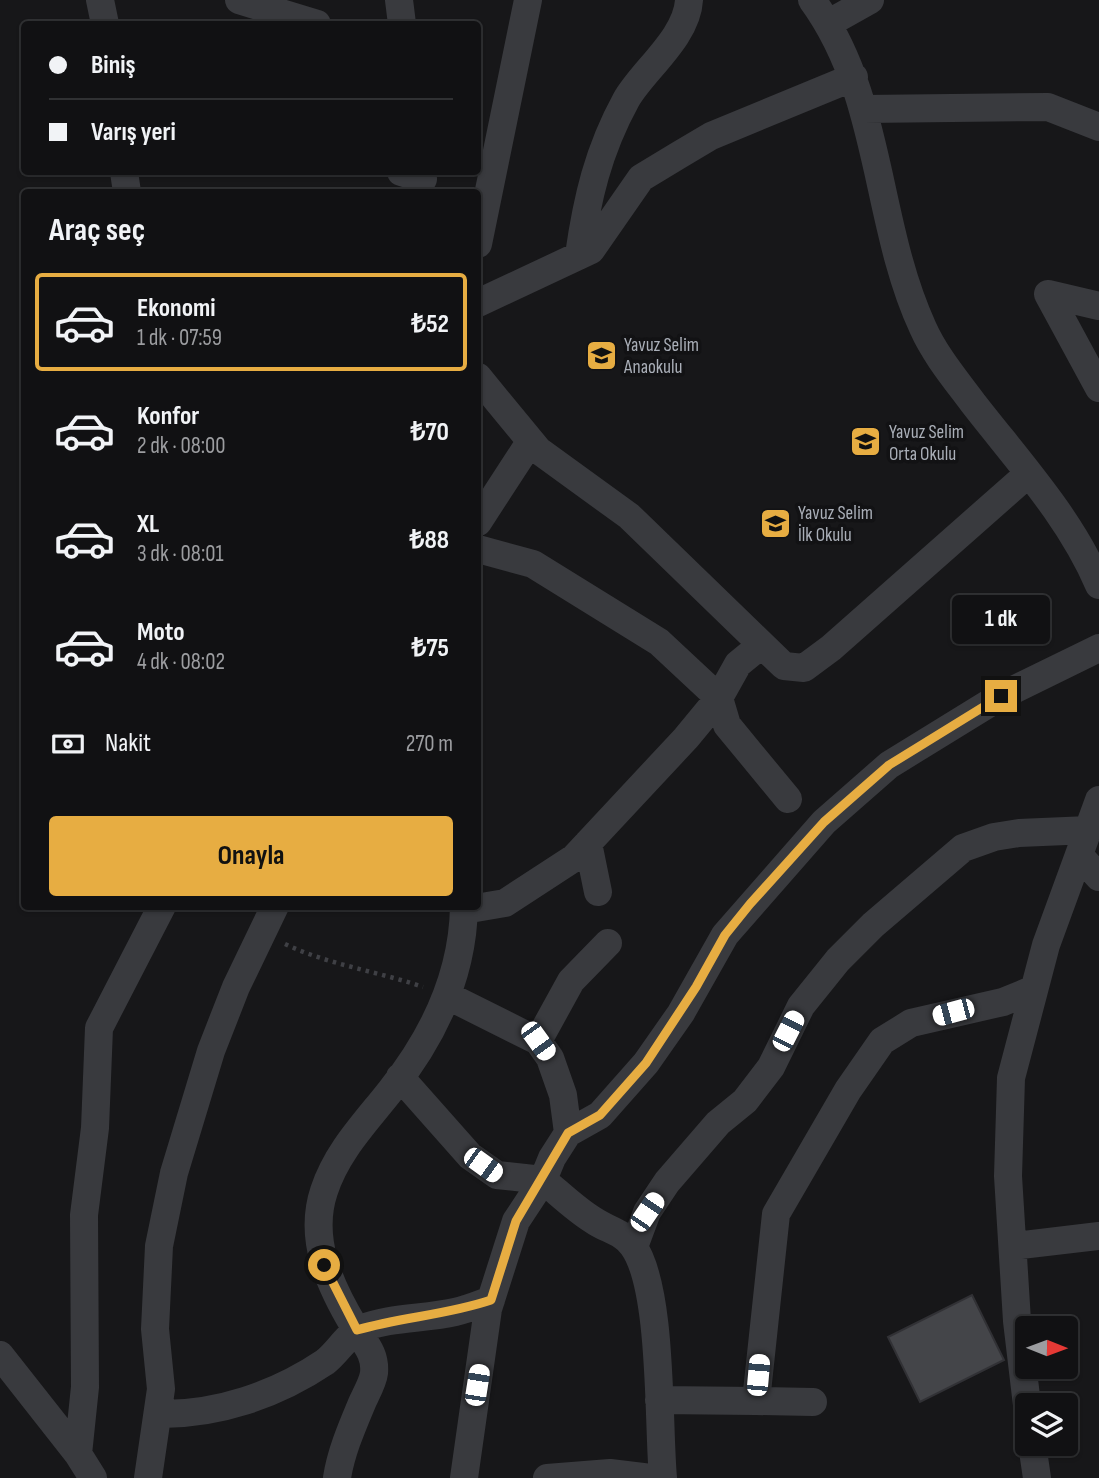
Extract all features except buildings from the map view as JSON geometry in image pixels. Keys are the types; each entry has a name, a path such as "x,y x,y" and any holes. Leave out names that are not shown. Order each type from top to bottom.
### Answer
{"street":[{"path":"100,0 104,21"},
{"path":"239,0 307,21"},
{"path":"400,0 402,21"},
{"path":"481,229 528,0"},
{"path":"579,255 588,194 609,135 627,97 667,50 689,0"},
{"path":"811,0 829,23 854,77 905,285 924,331 957,381 1074,537 1099,586"},
{"path":"829,23 870,0"},
{"path":"481,302 591,250 641,178 711,136 854,77"},
{"path":"864,109 1048,107 1099,127"},
{"path":"1099,306 1048,294 1099,388"},
{"path":"481,381 538,450 629,516 784,666 804,668 1028,474"},
{"path":"481,517 530,442"},
{"path":"481,550 533,564 659,642 719,698 727,725 788,799"},
{"path":"481,906 505,902 575,858 686,738 719,698 738,664 761,646"},
{"path":"464,1478 491,1300 516,1221 543,1180 552,1158 568,1133 600,1115 646,1063 691,996 725,935 824,822 900,758 1001,696 1099,648"},
{"path":"1026,1393 1017,1321 1008,1176 1011,1078 1032,990 1099,800"},
{"path":"634,1247 647,1212 667,1182 718,1123 745,1101 771,1067 801,1006 838,960 873,925 963,848 994,837 1019,833 1084,843"},
{"path":"588,843 598,891"},
{"path":"1084,843 1099,877"},
{"path":"84,1471 84,1215 94,1128 99,1028 160,910"},
{"path":"148,1478 161,1389 155,1329 159,1245 172,1185 211,1051 236,987 273,910"},
{"path":"337,1478 344,1452 374,1374 370,1346 357,1330 324,1265 318,1231 324,1191 350,1139 400,1077 448,996 463,943 464,910"},
{"path":"538,1041 571,981 608,943"},
{"path":"756,1401 776,1214 848,1090 882,1041 911,1024 1003,1002 1032,990"},
{"path":"448,996 538,1041 550,1058 563,1095 568,1133"},
{"path":"400,1077 470,1156 497,1175 543,1180 594,1221 622,1234 634,1247 645,1280 655,1338 663,1478"},
{"path":"1014,1246 1099,1236"},
{"path":"158,1414 187,1414 253,1399 300,1378 334,1356 357,1330 382,1323 457,1312 491,1300"},
{"path":"0,1355 84,1471"},
{"path":"659,1400 813,1402"},
{"path":"1034,1456 1037,1478"},
{"path":"547,1478 610,1473 652,1478"}],"path":[{"path":"262,934 317,960 393,976 448,996"}],"place":[{"name":"Yavuz Selim Anaokulu","path":"601,355"},
{"name":"Yavuz Selim Orta Okulu","path":"866,442"},
{"name":"Yavuz Selim İlk Okulu","path":"775,523"}],"route":[{"path":"324,1265 357,1330 382,1323 457,1312 491,1300 516,1221 543,1180 552,1158 568,1133 600,1115 646,1063 681,1013 725,935 750,904 824,822 889,765 1001,696"}]}
